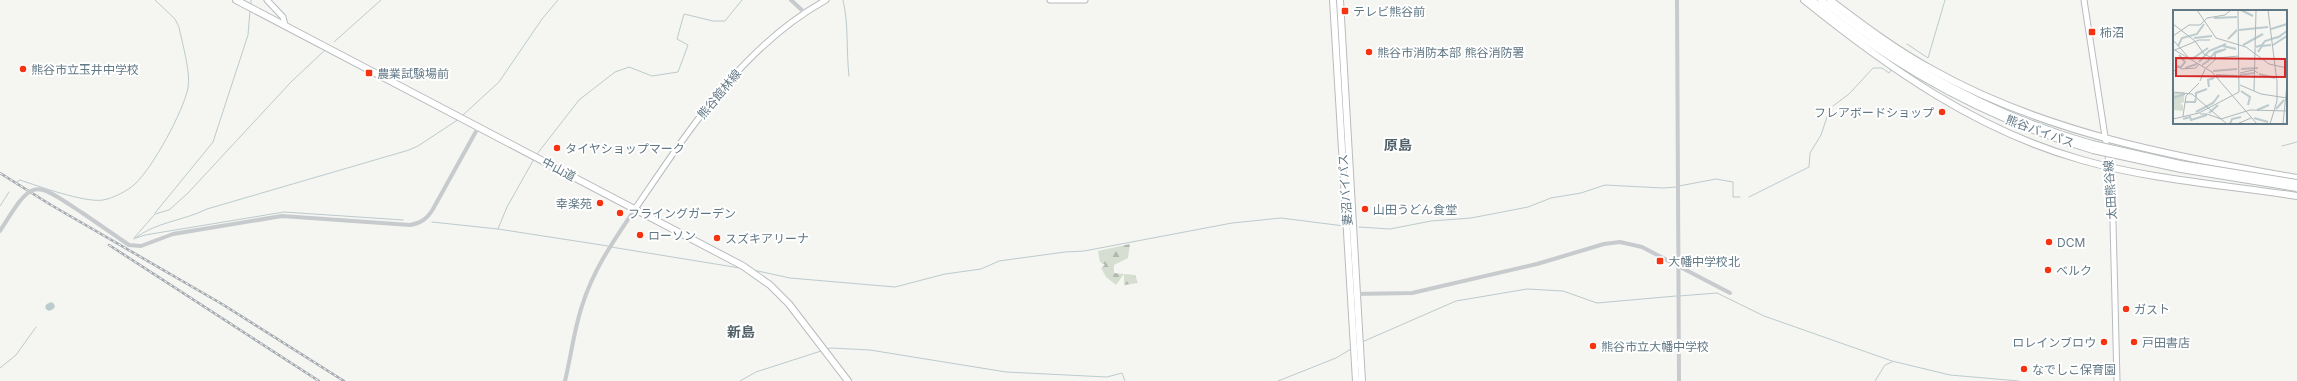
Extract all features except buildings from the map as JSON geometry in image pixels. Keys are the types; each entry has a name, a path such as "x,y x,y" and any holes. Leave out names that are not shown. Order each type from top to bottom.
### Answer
{"highway":[{"name":"中山道","path":"236,0 536,156 743,266 781,295 848,381"},
{"name":"妻沼バイパス","path":"1334,0 1358,352 1362,381"},
{"name":"妻沼バイパス","path":"1340,0 1354,294"},
{"path":"1804,0 1845,34 1901,74 1962,111 2036,146 2084,161 2160,176 2297,196"},
{"name":"熊谷バイパス","path":"1812,0 1884,53 1952,94 2025,128 2174,168 2297,188"},
{"name":"熊谷バイパス","path":"1821,0 1884,46 1927,74 1964,95 2027,122 2092,147 2180,164 2297,183"},
{"path":"1830,0 1880,37 1933,71 2026,112 2104,137 2228,166 2297,178"},
{"name":"妻沼バイパス","path":"1356,381 1358,352"}],"main road":[{"path":"267,0 283,17 285,25"},
{"name":"熊谷館林線","path":"636,209 712,100 749,59 805,13 826,0"},
{"path":"1050,0 1085,0"},
{"name":"太田熊谷線","path":"2084,0 2104,137 2110,166 2117,381"}],"street":[{"path":"791,0 805,13"},
{"path":"1677,0 1679,381"},
{"path":"0,231 22,197 32,190 41,189 50,192 130,245 138,246 173,234 282,216 410,225 419,224 430,213 478,126"},
{"path":"564,381 581,307 587,290 599,265 636,209"},
{"path":"1354,294 1412,293 1537,264 1612,242 1627,243 1642,247 1730,293"}],"green space":[{"path":"1130,244 1128,258 1114,265 1114,273 1135,275 1138,283 1124,285 1124,274 1116,285 1106,277 1101,268 1105,265 1100,262 1098,251"}],"waterway":[{"path":"17,182 20,180 74,197 103,200 112,198 124,192 135,184 142,176 174,124 185,98 189,81 179,27 175,19 155,0"},
{"path":"251,0 251,5"},
{"path":"334,42 381,0"},
{"path":"463,115 499,82 542,19 558,0"},
{"path":"537,154 579,100 615,72 629,67 652,76 678,72 688,45 677,39 684,14 713,21 725,21 742,0"},
{"path":"843,0 846,19 849,76"},
{"path":"1907,44 1928,58 1945,0"},
{"path":"155,213 213,142 248,35 250,11"},
{"path":"134,238 155,214 169,210 188,193 291,82 325,50"},
{"path":"1833,106 1849,94 1873,68 1882,68 1889,73 1891,70"},
{"path":"1749,197 1809,167 1810,153 1821,135 1829,111"},
{"path":"134,239 142,233 160,225 207,209 409,150 418,146 459,119"},
{"path":"2282,146 2297,142"},
{"path":"498,229 507,207 534,159"},
{"path":"1679,186 1716,179 1733,182 1733,197 1740,197"},
{"path":"1359,227 1390,229 1431,221 1471,218 1528,207 1551,198 1581,193 1605,185 1663,188 1676,187"},
{"path":"0,206 9,192"},
{"path":"136,238 145,235 284,212 403,220"},
{"path":"753,270 790,278 895,287 945,274 981,269 999,261 1065,252 1084,251 1232,223 1281,218 1344,226"},
{"path":"432,222 498,229 608,246"},
{"path":"611,247 740,268"},
{"path":"1362,342 1456,301 1527,289 1563,291 1597,303 1676,296"},
{"path":"1679,296 1717,293 1764,316 1892,361 1950,375 2019,381"},
{"path":"0,368 16,355 36,327"},
{"path":"826,349 870,350 1006,372 1107,377 1122,373 1125,381"},
{"path":"1278,381 1336,358 1351,349"},
{"path":"740,381 756,372 821,351"},
{"path":"1875,381 1885,365 1892,362"}],"railway":[{"path":"0,173 51,205 222,304 344,381"},
{"path":"109,245 319,381"}],"place":[{"name":"テレビ熊谷前","path":"1345,11"},
{"name":"柿沼","path":"2092,32"},
{"name":"熊谷市消防本部 熊谷消防署","path":"1369,52"},
{"name":"熊谷市立玉井中学校","path":"23,69"},
{"name":"農業試験場前","path":"369,73"},
{"name":"フレアボードショップ","path":"1942,112"},
{"name":"タイヤショップマーク","path":"557,148"},
{"name":"幸楽苑","path":"600,203"},
{"name":"山田うどん食堂","path":"1365,209"},
{"name":"フライングガーデン","path":"620,213"},
{"name":"ローソン","path":"640,235"},
{"name":"スズキアリーナ","path":"717,238"},
{"name":"DCM","path":"2049,242"},
{"name":"大幡中学校北","path":"1660,261"},
{"name":"ベルク","path":"2048,270"},
{"name":"ガスト","path":"2126,309"},
{"name":"ロレインブロウ","path":"2104,342"},
{"name":"戸田書店","path":"2134,342"},
{"name":"熊谷市立大幡中学校","path":"1593,346"},
{"name":"なでしこ保育園","path":"2024,369"}],"district":[{"name":"原島","path":"1398,144"},
{"name":"新島","path":"741,331"}]}
